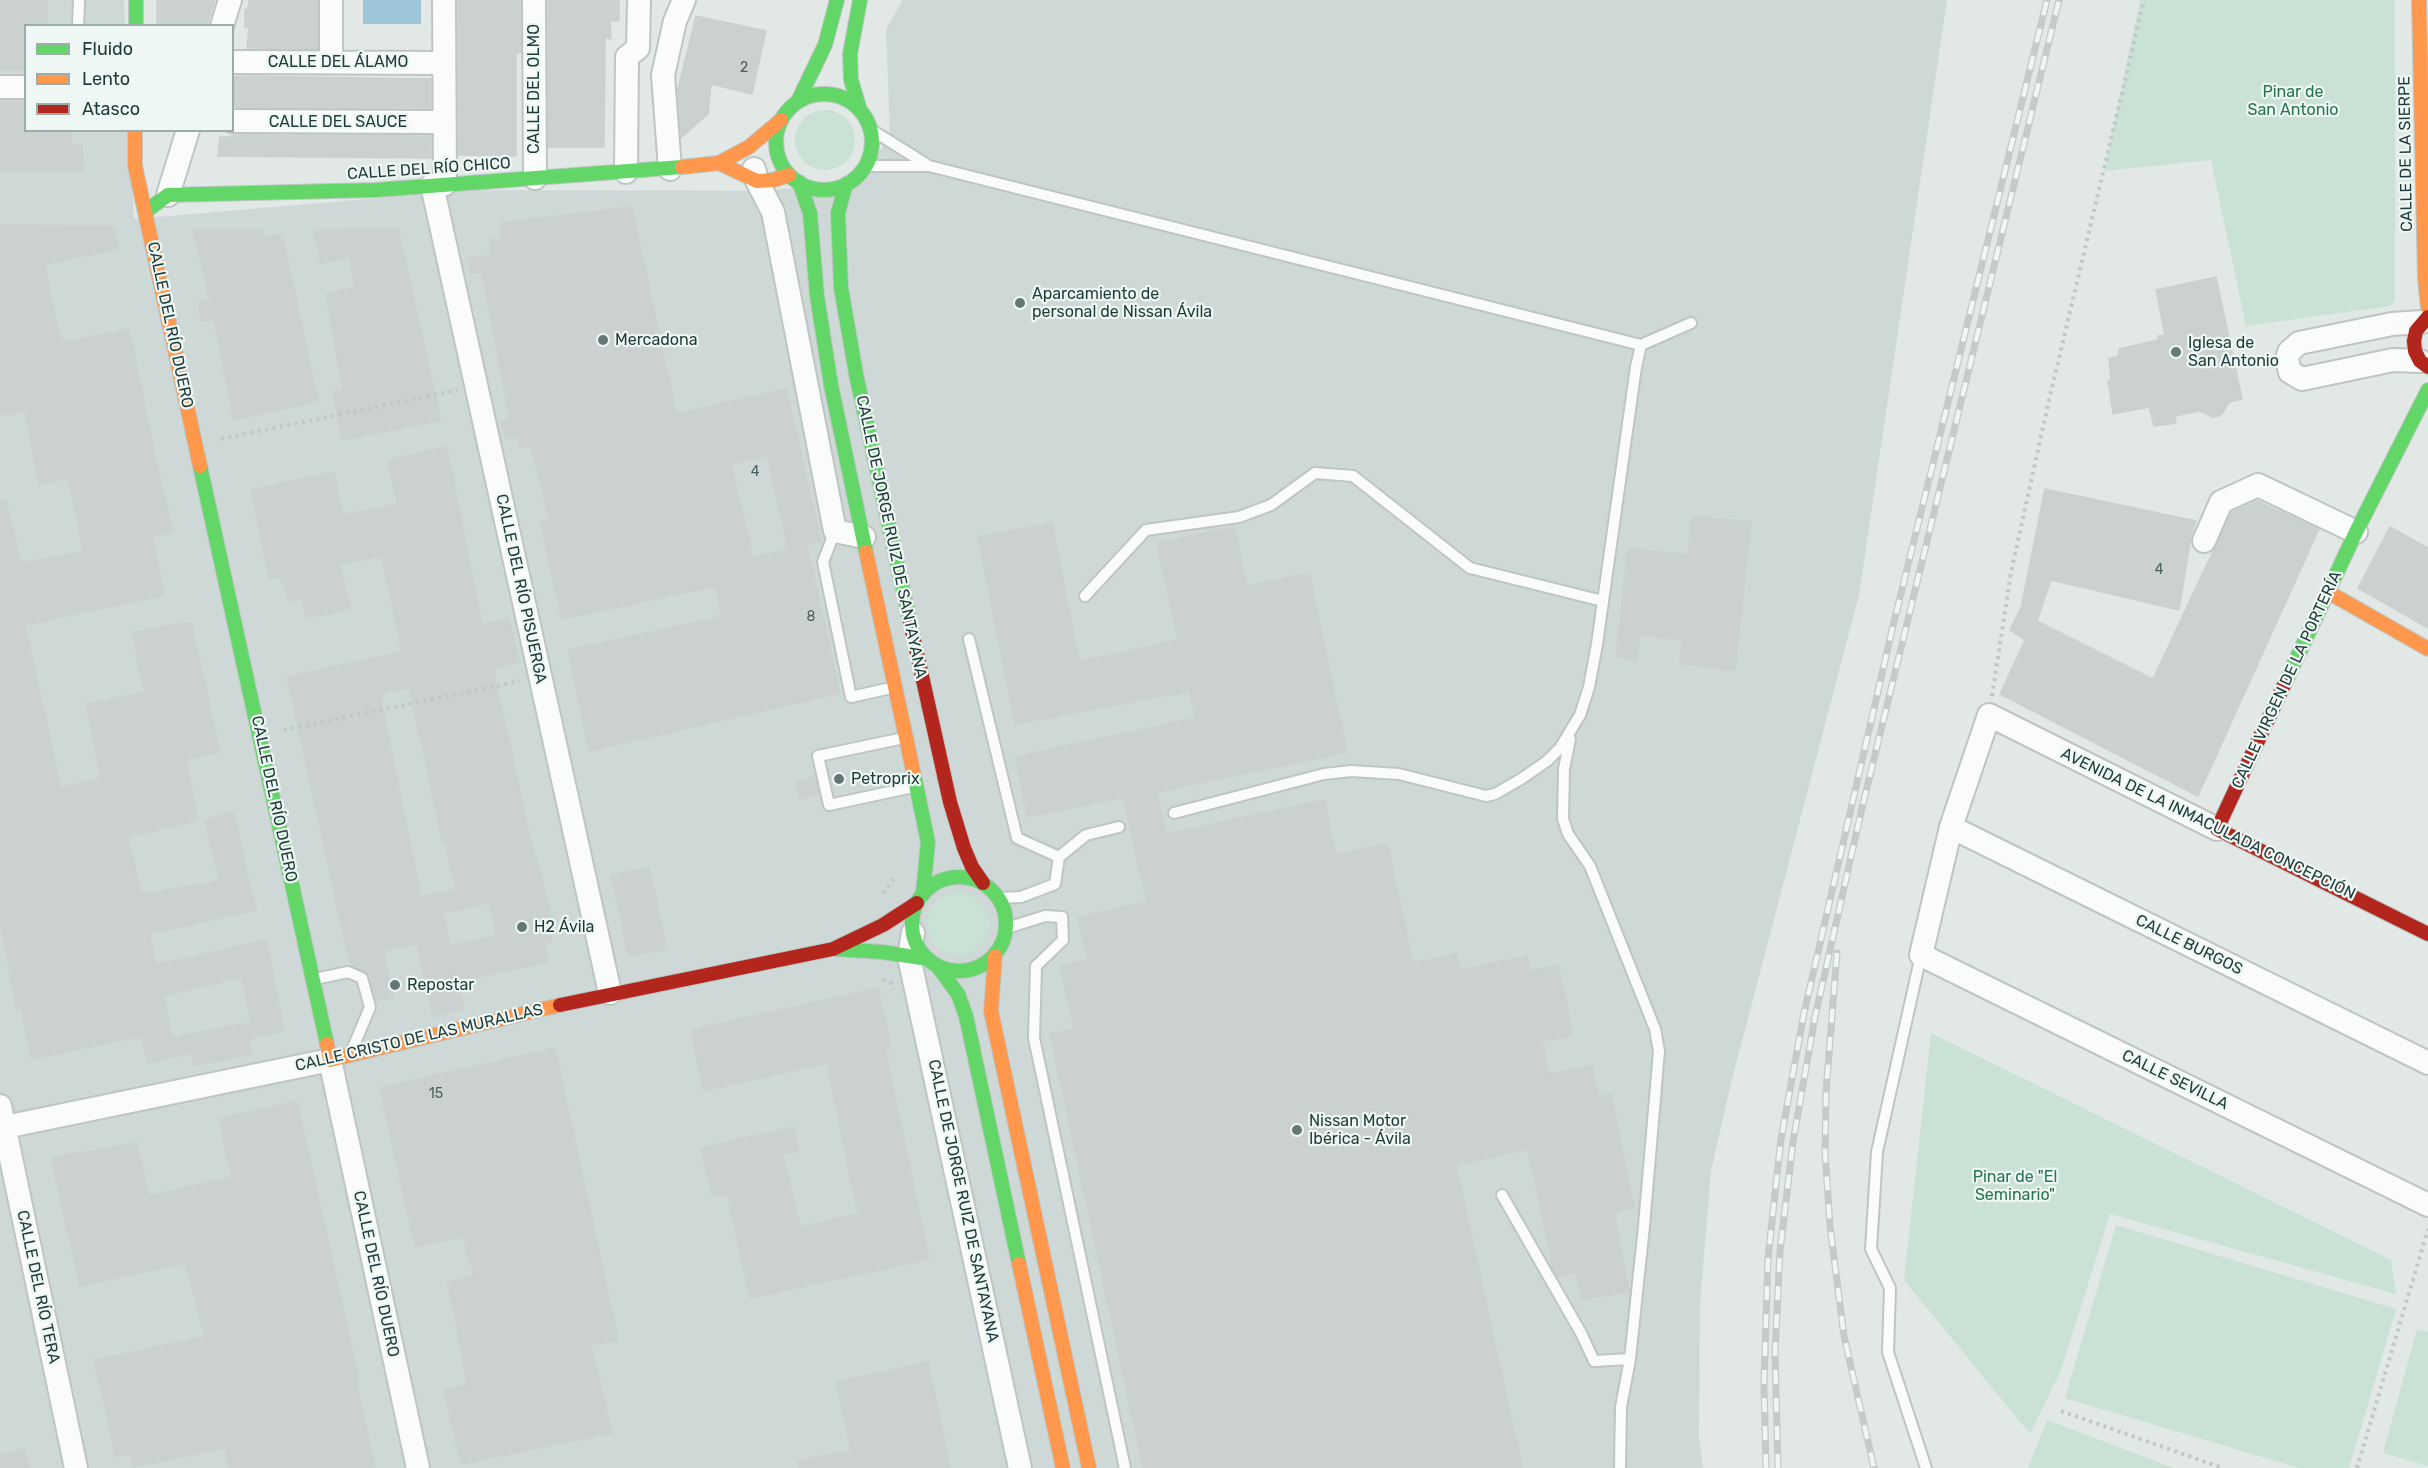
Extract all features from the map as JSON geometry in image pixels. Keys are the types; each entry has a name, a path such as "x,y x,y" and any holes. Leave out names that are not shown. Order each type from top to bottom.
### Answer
{"main road":[{"path":"136,0 136,24"},
{"path":"782,120 798,101 825,45 837,0"},
{"path":"719,163 757,181 794,179 814,189 831,189 846,184 866,166 871,154 870,129 860,110 851,80 850,54 860,0"},
{"name":"CALLE DE LA SIERPE","path":"2419,0 2426,316 2416,331 2414,341 2415,351 2424,364"},
{"path":"798,101 811,96 838,96 860,110"},
{"name":"CALLE DEL RÍO CHICO","path":"168,195 376,190 670,169 719,163 749,147 782,120"},
{"name":"CALLE DE JORGE RUIZ DE SANTAYANA","path":"782,120 777,133 777,146 780,158 794,179 810,213 817,296 830,374 928,842 920,898 912,918 912,933"},
{"name":"CALLE DEL RÍO DUERO","path":"135,132 135,166 313,979 340,1058"},
{"name":"CALLE DE JORGE RUIZ DE SANTAYANA","path":"846,184 838,213 841,277 857,380 950,802 972,867 982,883 999,898"},
{"path":"146,211 168,195"},
{"name":"CALLE VIRGEN DE LA PORTERÍA","path":"2217,829 2356,532 2428,390"},
{"path":"2328,592 2428,649"},
{"name":"AVENIDA DE LA INMACULADA CONCEPCIÓN","path":"2217,829 2428,934"},
{"path":"920,898 936,883 951,877 967,878 982,883"},
{"name":"CALLE CRISTO DE LAS MURALLAS","path":"340,1058 610,993 833,949 883,925 920,898"},
{"path":"925,961 953,971 968,971 983,966 995,956 1003,943 1007,928 1005,913 999,898"},
{"name":"CALLE CRISTO DE LAS MURALLAS","path":"833,949 925,961"},
{"path":"995,956 991,1011 1089,1468"},
{"path":"925,961 958,994 966,1016 1063,1468"}],"street":[{"path":"223,24 230,0"},
{"path":"331,0 331,62"},
{"name":"CALLE DEL RÍO PISUERGA","path":"444,0 444,122 438,185 476,386 610,993"},
{"name":"CALLE DEL OLMO","path":"534,0 535,178"},
{"path":"626,172 627,57 638,48 639,0"},
{"path":"670,169 663,75 675,21 684,0"},
{"name":"CALLE DEL ÁLAMO","path":"234,62 444,63"},
{"path":"0,87 24,87"},
{"name":"CALLE DEL SAUCE","path":"234,121 444,122"},
{"path":"168,195 187,132"},
{"path":"749,147 757,181 773,212 835,531"},
{"path":"2424,364 2393,360 2309,379 2295,376 2287,366 2287,359 2293,347 2299,343 2426,316"},
{"path":"2204,541 2222,502 2258,485 2356,532"},
{"name":"CALLE DE JORGE RUIZ DE SANTAYANA","path":"835,531 864,537"},
{"path":"1921,955 1951,827 1989,715"},
{"name":"AVENIDA DE LA INMACULADA CONCEPCIÓN","path":"1989,715 2217,829"},
{"name":"CALLE BURGOS","path":"1951,827 2428,1063"},
{"name":"CALLE DE JORGE RUIZ DE SANTAYANA","path":"912,933 925,961 1020,1468"},
{"name":"CALLE SEVILLA","path":"1921,955 2428,1205"},
{"name":"CALLE CRISTO DE LAS MURALLAS","path":"3,1117 340,1058"},
{"name":"CALLE DEL RÍO DUERO","path":"340,1058 418,1468"},
{"name":"CALLE DEL RÍO TERA","path":"3,1117 76,1468"}],"lane":[{"path":"78,0 78,24"},
{"path":"870,129 929,166"},
{"path":"866,166 929,166 1641,345 1691,323"},
{"path":"1620,1468 1621,1407 1630,1359 1659,1051 1656,1029 1590,866 1568,834 1563,819 1566,754 1591,676 1641,345"},
{"path":"1085,596 1146,530 1239,517 1270,505 1315,473 1353,476 1470,568 1604,601"},
{"path":"835,531 823,562 850,697 896,687"},
{"path":"969,639 1017,838 1059,857"},
{"path":"1174,813 1324,774 1352,771 1399,774 1478,794 1495,794 1547,761 1568,737 1580,715"},
{"path":"907,737 818,756 829,805 917,786"},
{"path":"999,898 1021,897 1055,884 1059,857 1086,836 1119,827"},
{"path":"1007,928 1045,916 1062,917 1063,940 1036,966 1034,1038 1125,1468"},
{"path":"1921,955 1876,1152 1871,1249 1890,1288 1888,1352 1926,1468"},
{"path":"313,979 348,972 362,978 370,1007 340,1058"},
{"path":"1502,1195 1581,1333 1594,1361 1630,1359"}],"path":[{"path":"1989,715 2016,550 2144,0"},
{"path":"196,444 476,386"},
{"path":"260,735 540,677"},
{"path":"2357,1468 2428,1229"},
{"path":"2061,1411 2223,1468"}],"shaded area":[{"path":"0,0 124,0 125,24 24,24 24,132 130,132 134,219 472,190 763,191 861,182 890,135 886,29 903,0 1947,0 1859,595 1731,1083 1711,1171 1700,1304 1699,1438 1703,1468 0,1468"}],"green space":[{"name":"Pinar de San Antonio","path":"2140,0 2395,0 2395,301 2390,306 2246,326 2211,160 2104,171"},
{"path":"819,110 831,110 842,115 850,123 855,140 853,152 842,165 831,170 819,170 808,165 800,157 795,146 795,134 800,123 808,115"},
{"path":"958,893 975,898 980,902 984,907 989,924 984,941 980,946 975,950 958,955 941,950 936,946 932,941 927,924 932,907 936,902 941,898"},
{"name":"Pinar de \"El Seminario\"","path":"1931,1033 2391,1260 2396,1294 2110,1214 2061,1370 2030,1434 1904,1280"},
{"path":"2116,1225 2396,1309 2349,1468 2299,1468 2065,1398"},
{"path":"2417,1329 2428,1332 2428,1466 2383,1453"},
{"path":"2047,1420 2174,1468 2028,1468"}],"water":[{"path":"363,0 421,0 421,24 363,24"}],"building":[{"path":"0,0 47,0 47,24 24,24 24,69 0,69"},
{"path":"157,0 215,0 208,24 157,24"},
{"path":"249,0 318,0 318,49 247,49 249,27 245,28 245,9 248,9"},
{"path":"458,0 521,0 521,53 516,53 516,156 458,155"},
{"path":"548,0 619,0 619,21 610,21 611,39 605,37 604,147 548,147"},
{"path":"696,16 766,31 752,94 711,84 708,114 681,138 678,89"},
{"path":"234,77 431,79 431,108 234,108"},
{"path":"0,101 24,101 24,132 71,132 71,146 82,145 83,171 0,171"},
{"path":"232,135 431,135 431,158 218,156 220,137 232,137"},
{"path":"632,207 676,414 786,389 821,542 807,545 840,693 589,751 568,650 721,617 716,586 562,619 540,521 550,519 530,446 520,448 517,437 506,438 501,422 510,420 482,273 471,274 468,259 492,255 489,240 501,239 501,223","holes":["767,456 789,550 753,557 731,464"]},
{"path":"0,225 114,227 118,249 44,264 61,343 129,329 155,458 173,532 152,537 165,595 25,625 61,789 101,777 86,704 144,692 132,632 191,622 220,752 186,759 198,820 128,837 141,894 219,881 205,820 233,812 256,910 149,934 156,965 266,940 284,1031 249,1039 252,1054 194,1066 192,1053 148,1063 142,1036 31,1059 22,1010 17,1011 0,922 0,500 6,500 21,563 84,552 68,478 39,485 25,411 2,416 0,408","holes":["242,977 251,1023 172,1037 163,996"]},
{"path":"398,229 441,420 342,440 333,392 343,390 326,294 355,288 349,257 321,263 314,230"},
{"path":"193,230 263,230 265,238 282,234 318,401 234,420 214,320 201,322 198,302 210,301"},
{"name":"Iglesa de San Antonio","path":"2216,277 2242,399 2229,402 2222,414 2218,416 2213,417 2200,411 2175,416 2176,423 2154,426 2149,407 2113,414 2108,380 2111,380 2109,359 2119,356 2119,349 2158,340 2158,336 2165,335 2156,290"},
{"path":"447,447 482,624 509,619 519,662 493,668 528,829 552,918 548,918 552,940 545,942 548,962 458,981 464,1009 433,1017 417,944 383,951 394,997 376,1001 368,973 350,965 287,677 402,652 382,556 339,564 351,609 306,618 302,598 290,602 280,577 269,579 251,490 334,472 343,515 397,504 388,460","holes":["410,688 443,845 446,845 456,889 421,897 380,694","489,903 497,936 450,946 443,913"]},
{"path":"2045,489 2196,521 2191,536 2179,610 2051,580 2037,621 2153,679 2231,513 2257,501 2319,529 2198,796 2000,694 2025,640 2010,630 2021,608"},
{"path":"1692,516 1751,522 1735,670 1680,664 1683,640 1640,635 1637,660 1616,657 1628,548 1688,555"},
{"name":"Nissan Motor Ibérica - Ávila","path":"1052,523 1079,662 1178,640 1157,543 1234,527 1247,586 1309,573 1347,752 1157,792 1166,834 1324,800 1336,855 1387,843 1413,963 1457,954 1460,970 1527,956 1530,971 1558,965 1573,1035 1542,1041 1549,1074 1592,1066 1598,1097 1611,1094 1634,1208 1614,1213 1629,1291 1582,1300 1576,1272 1557,1276 1553,1268 1528,1149 1456,1165 1522,1468 1143,1468 1050,1034 1074,1029 1060,966 1088,960 1078,917 1147,902 1123,797 1028,817 1015,757 1195,718 1190,691 1015,724 978,537"},
{"path":"2390,527 2428,548 2428,628 2358,588"},
{"path":"815,777 819,794 799,799 795,782"},
{"path":"649,868 667,949 629,956 611,875"},
{"path":"878,988 891,1048 885,1049 929,1259 750,1298 727,1194 712,1196 701,1148 794,1127 798,1151 783,1154 800,1227 858,1214 827,1063 703,1091 691,1030"},
{"path":"555,1048 618,1340 591,1345 612,1433 461,1464 444,1390 468,1385 448,1283 474,1275 463,1237 415,1246 380,1088"},
{"path":"297,1101 359,1380 356,1381 375,1468 229,1468 225,1448 133,1467 130,1454 116,1456 94,1360 205,1337 186,1263 80,1286 51,1158 137,1143 149,1196 232,1177 219,1119"},
{"path":"928,1362 950,1468 799,1468 798,1461 851,1450 836,1382"},
{"path":"25,1449 29,1468 0,1468 0,1455"}],"railway":[{"path":"1766,1468 1764,1384 1768,1258 1781,1139 1804,1013 1893,626 2047,0"},
{"path":"1778,1468 1775,1353 1780,1251 1793,1142 1815,1017 1862,808 2059,0"},
{"path":"1837,953 1826,1092 1825,1152 1830,1226 1844,1336 1874,1468"}],"traffic: fast":[{"path":"136,0 136,24"},
{"path":"798,101 825,45 837,0"},
{"path":"860,0 850,54 851,80 860,110"},
{"path":"824,94 842,98 858,108 868,124 872,142 868,160 858,176 842,186 824,190 806,186 790,176 780,160 776,142 780,124 790,108 806,98 824,94"},
{"path":"146,211 168,195 376,190 682,167"},
{"path":"799,182 810,213 817,296 831,385 866,552"},
{"path":"846,184 838,213 841,288 857,379 910,622"},
{"path":"2284,685 2356,532 2428,390"},
{"path":"200,466 327,1044"},
{"path":"914,775 928,842 923,893"},
{"path":"959,877 977,880 992,891 1003,906 1006,924 1003,942 992,957 977,968 959,971 941,968 926,957 915,942 912,924 915,906 926,891 941,880 959,877"},
{"path":"834,949 882,952 928,959"},
{"path":"938,967 958,994 966,1016 1019,1264"}],"traffic: slow":[{"path":"2419,0 2425,278 2428,308"},
{"path":"682,167 719,163 749,147 781,120"},
{"path":"135,132 135,166 200,466"},
{"path":"719,163 757,181 773,180 789,175"},
{"path":"866,552 914,775"},
{"path":"2328,592 2428,649"},
{"path":"995,956 991,1011 1089,1468"},
{"path":"327,1044 330,1060 560,1005"},
{"path":"1019,1264 1063,1468"}],"traffic: jam":[{"path":"2428,317 2416,331 2414,341 2415,351 2420,361 2428,367"},
{"path":"910,622 950,802 964,848 972,867 983,883"},
{"path":"2284,685 2217,829 2428,934"},
{"path":"560,1005 833,949 883,925 917,903"}],"place":[{"name":"Aparcamiento de personal de Nissan Ávila","path":"1020,303"},
{"name":"Mercadona","path":"603,340"},
{"name":"Iglesa de San Antonio","path":"2176,352"},
{"name":"Petroprix","path":"839,779"},
{"name":"H2 Ávila","path":"522,927"},
{"name":"Repostar","path":"395,985"},
{"name":"Nissan Motor Ibérica - Ávila","path":"1297,1130"}]}
